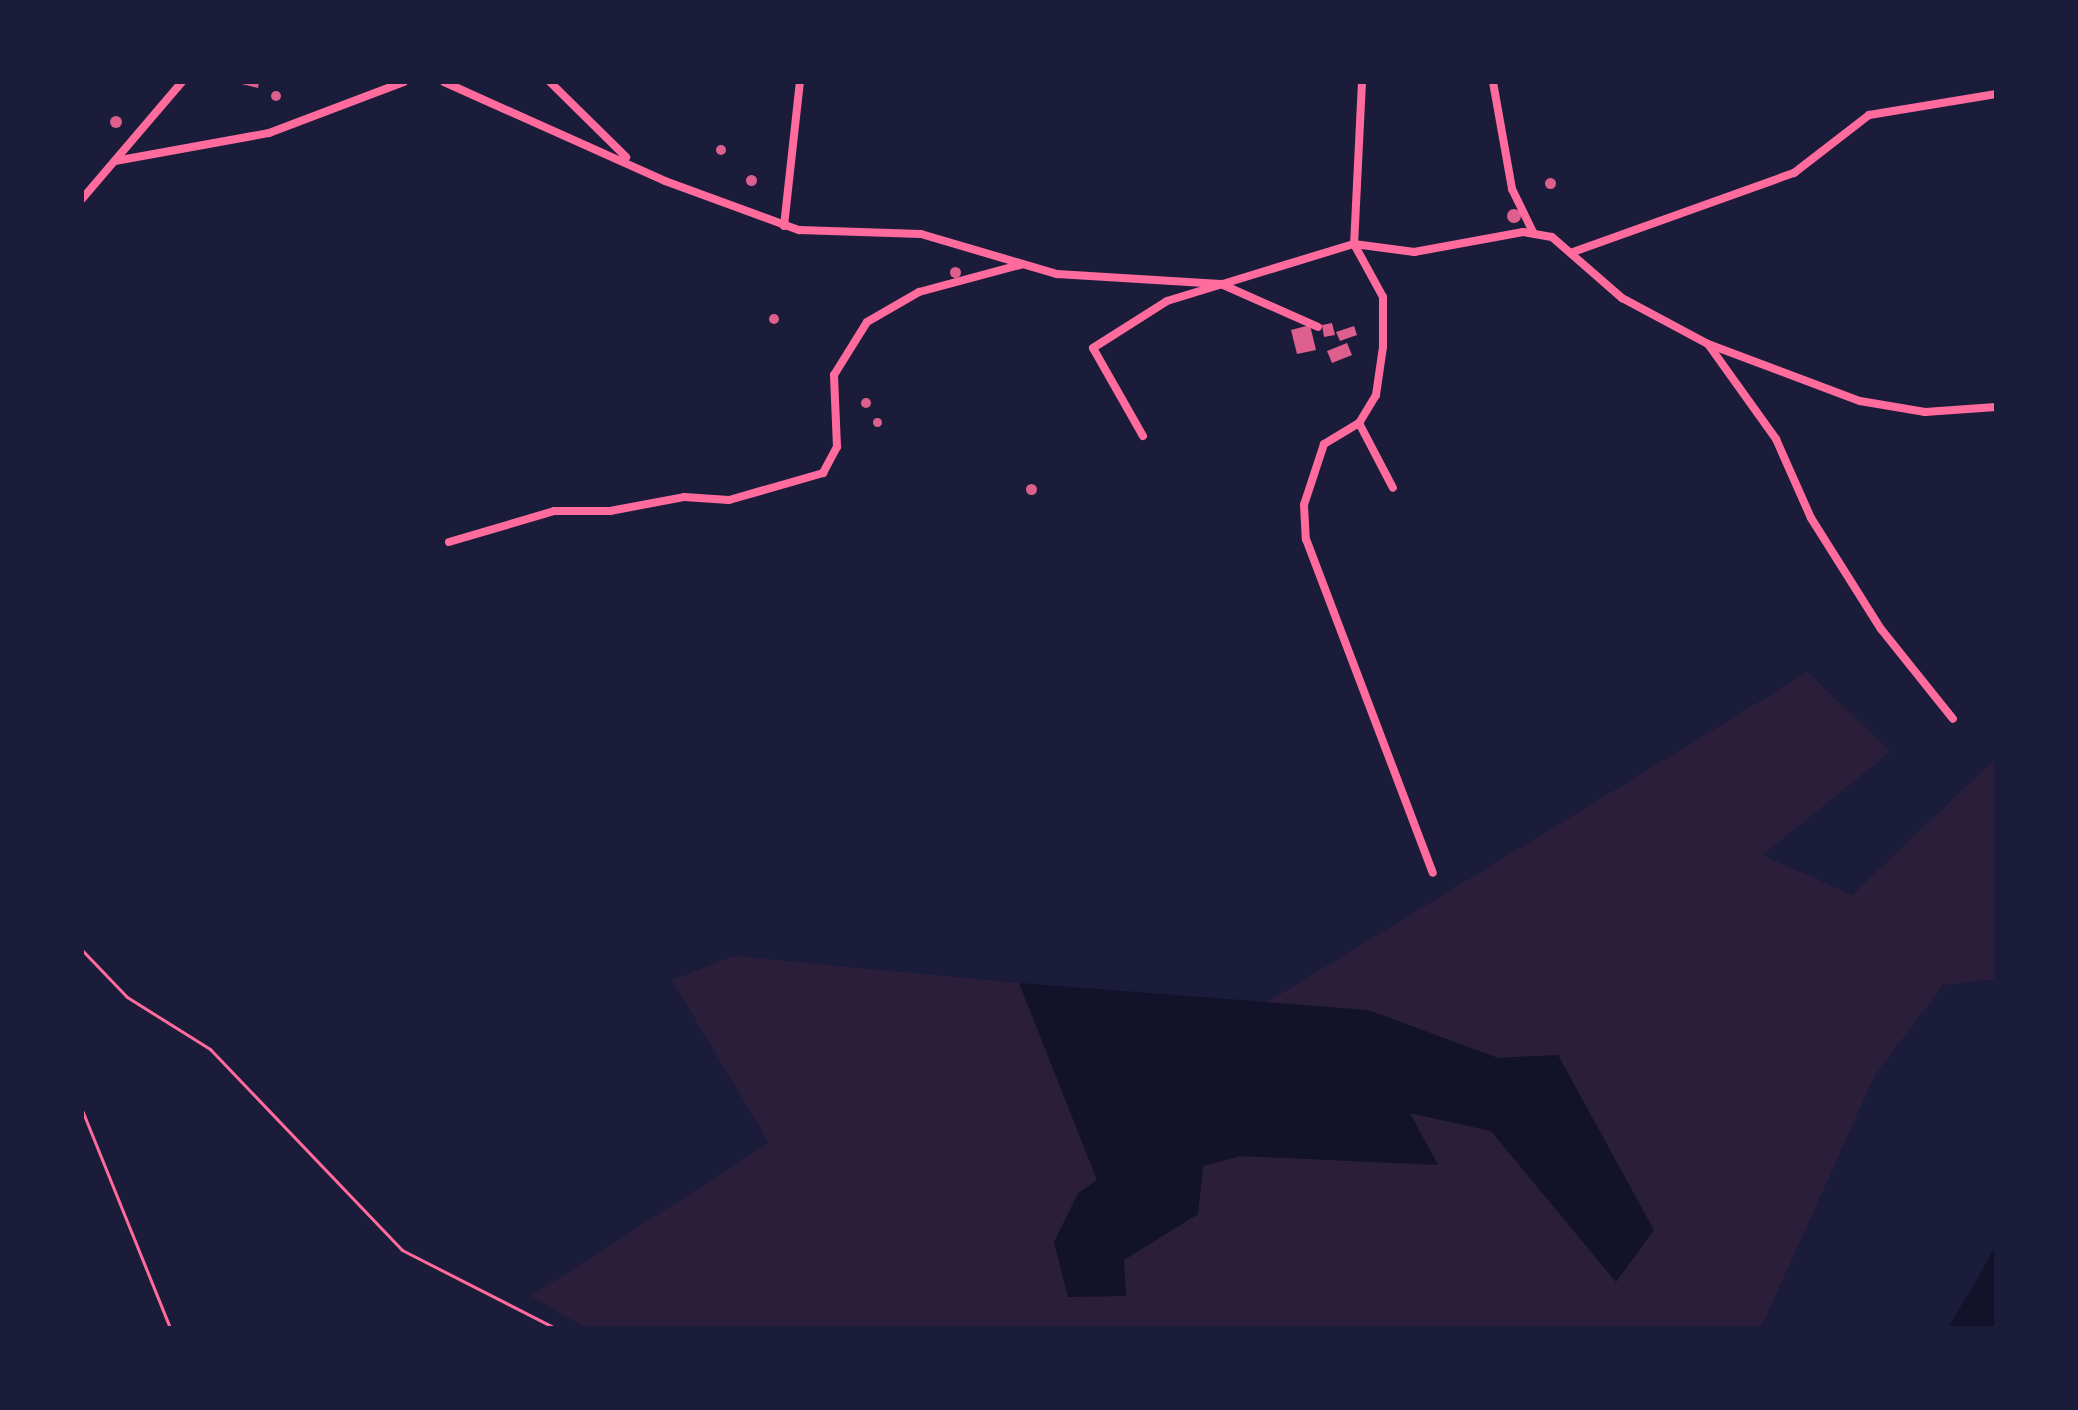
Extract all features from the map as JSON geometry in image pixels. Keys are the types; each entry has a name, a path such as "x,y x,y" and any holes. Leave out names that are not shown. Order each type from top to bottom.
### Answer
{"street":[{"path":"82,199 182,82"},
{"path":"115,161 269,133 404,82"},
{"path":"444,82 784,226 826,235 921,234 1057,274 1221,284 1318,327"},
{"path":"550,82 636,165"},
{"path":"784,226 800,82"},
{"path":"1362,82 1354,244 1383,297 1376,395 1359,423 1324,444 1304,505 1306,539 1433,873"},
{"path":"1493,82 1512,189 1533,232"},
{"path":"1573,252 1794,173 1869,115 1996,94"},
{"path":"1143,436 1093,348 1124,322 1221,284 1354,244 1414,252 1533,232 1573,252 1622,298 1708,344 1860,401 1925,412 1996,407"},
{"path":"449,542 554,511 610,511 684,497 729,500 823,473 837,447 834,375 867,322 919,292 1021,264"},
{"path":"1708,344 1776,439 1811,518 1881,629 1953,719"},
{"path":"1359,423 1393,488"}],"path":[{"path":"82,950 127,997 210,1049 402,1250 555,1328"},
{"path":"82,1110 170,1328"}],"shaded area":[{"path":"1808,672 1890,752 1762,855 1852,895 1996,758 1996,979 1943,985 1875,1075 1761,1328 586,1328 531,1296 769,1143 672,980 734,956 1019,983 1078,1118 1124,1260 1198,1214 1203,1166 1240,1156 1437,1164 1409,1113 1491,1131 1616,1282 1558,1055 1498,1058 1368,1010 1261,1006"},
{"path":"1019,983 1368,1010 1498,1058 1558,1055 1654,1230 1616,1282 1491,1131 1410,1113 1438,1165 1240,1156 1203,1166 1198,1214 1124,1260 1126,1296 1068,1297 1054,1242 1078,1193 1097,1180"},
{"path":"1996,1245 1996,1328 1948,1328 1977,1279"}],"building":[{"path":"233,82 259,82 258,88"},
{"path":"276,91 281,96 276,101 271,96"},
{"path":"116,116 122,122 116,128 110,122"},
{"path":"721,145 726,150 721,155 716,150"},
{"path":"751,175 756,180 751,185 746,180"},
{"path":"1550,177 1556,183 1550,189 1544,183"},
{"path":"1514,209 1521,216 1514,223 1507,216"},
{"path":"955,266 961,272 955,278 949,272"},
{"path":"774,314 779,319 774,324 769,319"},
{"path":"1332,323 1335,335 1324,337 1322,325"},
{"path":"1310,325 1316,350 1297,354 1291,330"},
{"path":"1354,326 1357,335 1340,341 1336,332"},
{"path":"1347,343 1352,355 1332,363 1327,351"},
{"path":"866,398 871,403 866,408 861,403"},
{"path":"877,417 882,422 877,427 872,422"},
{"path":"1031,483 1037,489 1031,495 1025,489"}]}
